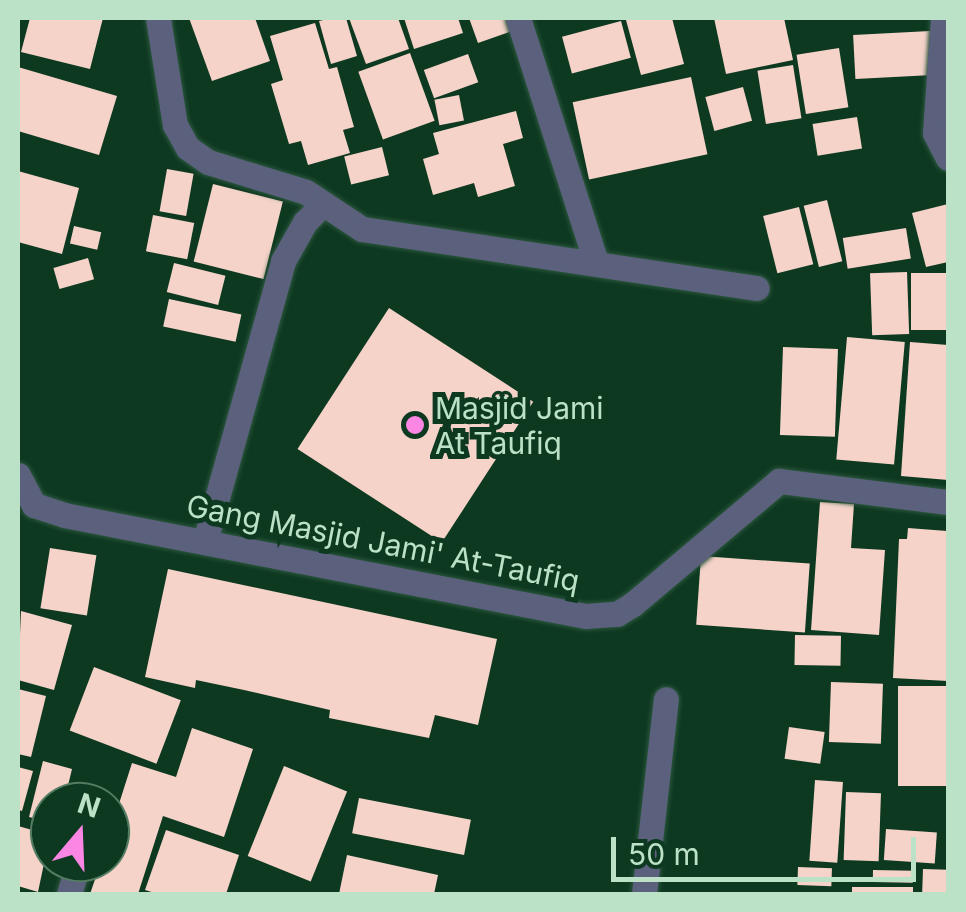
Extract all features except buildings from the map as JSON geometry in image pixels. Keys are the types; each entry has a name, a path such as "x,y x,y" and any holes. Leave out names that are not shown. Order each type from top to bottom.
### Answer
{"street":[{"path":"158,18 175,125 188,148 208,162 306,192 362,229 757,288"},
{"path":"518,18 596,262"},
{"path":"943,18 936,133 948,158"},
{"path":"205,541 283,261 305,222 322,205"},
{"name":"Gang Masjid Jami' At-Taufiq","path":"18,475 34,505 585,616 602,616 632,604 772,484 788,480 948,502"},
{"path":"644,894 666,699"}],"place":[{"name":"Masjid Jami At Taufiq","path":"415,425"}]}
